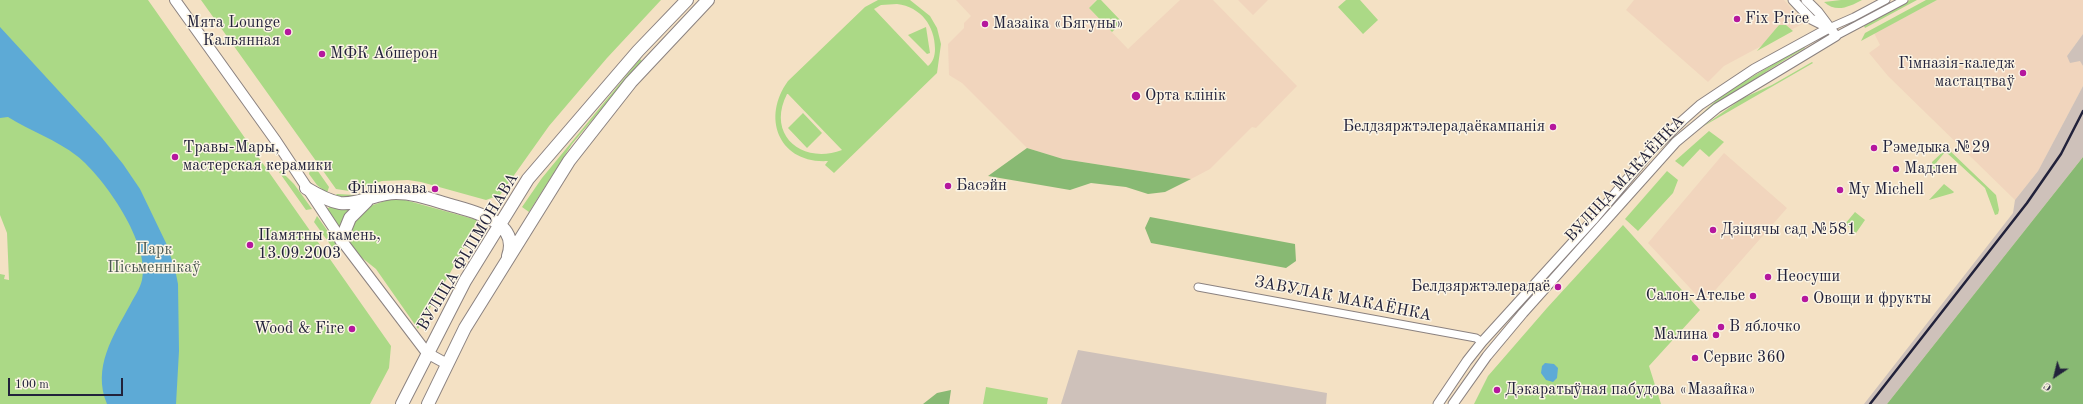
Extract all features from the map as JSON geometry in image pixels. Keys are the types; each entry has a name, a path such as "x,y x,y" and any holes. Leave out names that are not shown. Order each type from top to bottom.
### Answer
{"main road":[{"path":"175,0 276,141 341,240 426,353 446,364"},
{"name":"ВУЛІЦА ФІЛІМОНАВА","path":"402,404 426,353 465,281 528,179 655,33 687,0"},
{"path":"428,404 446,364 465,328 582,142 631,82 708,0"},
{"path":"655,33 666,43"},
{"path":"306,188 338,203 357,202 372,196 392,193 412,194 480,214 499,224 505,231 510,247 507,259"},
{"path":"341,240 353,214 372,196"}],"street":[{"path":"1794,0 1811,19 1829,28"},
{"path":"1806,0 1818,12 1836,36"},
{"name":"ВУЛІЦА МАКАЁНКА","path":"1438,404 1467,361 1482,342 1593,220 1652,150 1682,121 1719,92 1754,69 1829,28 1886,0"},
{"name":"ВУЛІЦА МАКАЁНКА","path":"1453,404 1487,356 1523,313 1676,142 1717,108 1836,36 1904,0"},
{"path":"1652,150 1662,158"},
{"name":"ЗАВУЛАК МАКАЁНКА","path":"1198,287 1476,338 1482,342"}],"shaded area":[{"path":"956,0 1096,0 1089,8 1128,49 1180,0 1213,0 1297,86 1256,128 1252,127 1210,169 1191,179 1063,159 1027,148 962,83 949,75 948,44 964,28 964,23 971,16"},
{"path":"1238,0 1268,0 1253,15"},
{"path":"1634,0 1784,0 1804,23 1724,66 1708,82 1626,10"},
{"path":"1937,0 2083,0 2083,34 2067,56 2081,61 2083,66 2083,86 2038,171 2015,200 1888,76 1869,53 1880,45 1874,33"},
{"path":"2083,34 2083,66 2080,61 2070,63 2067,56"},
{"path":"2083,86 2083,157 1887,404 1864,404 2013,213 2015,200 2038,171"},
{"name":"Дзіцячы сад №581","path":"1724,153 1787,208 1704,303 1648,243"},
{"path":"1078,350 1327,393 1326,404 1061,404"}],"green space":[{"name":"Парк Пісьменнікаў","path":"0,0 148,0 391,346 389,368 370,404 0,404 0,274 5,275 4,279 9,280 7,233 0,215"},
{"path":"201,0 661,0 607,58 549,126 500,195 486,200 421,182 408,180 382,181 349,191 336,189"},
{"path":"878,0 910,0 930,16 937,28 941,44 937,73 834,173 825,165 828,161 811,160 797,155 787,147 780,136 776,123 776,110 780,95 788,81 865,7","holes":["897,4 906,6 920,13 929,25 934,41 935,54 928,66 874,9 881,5","788,94 842,150 827,154 814,153 801,150 792,143 785,134 781,122 782,109"]},
{"path":"1097,0 1101,0 1122,22 1112,32 1089,8"},
{"path":"1346,0 1360,0 1378,20 1363,34 1338,7"},
{"path":"1862,0 1843,8 1833,7 1824,2"},
{"path":"1910,0 1917,0 1865,28 1864,26"},
{"path":"1926,0 1937,0 1861,41 1865,33"},
{"path":"1779,25 1786,25 1793,31 1757,51"},
{"path":"926,27 930,53 927,54 908,35"},
{"path":"1804,46 1805,48 1768,70 1734,94 1667,146 1723,94"},
{"path":"640,59 642,61 572,144 529,212 522,207 542,178"},
{"path":"1812,62 1813,63 1702,127 1743,98 1772,85"},
{"path":"803,113 822,133 807,148 788,128"},
{"path":"1709,131 1724,142 1709,157 1700,149 1683,167 1675,161"},
{"path":"1027,148 1063,159 1191,179 1165,192 1148,194 1126,187 1091,183 1070,190 988,176"},
{"path":"1947,148 1996,195 1999,210 1998,214 1995,215 1985,188 1947,153 1945,152 1936,163 1941,167 1937,171 1932,167 1932,162"},
{"path":"2083,157 2083,404 1887,404"},
{"path":"315,167 329,187 327,193 317,185 309,174 310,170"},
{"path":"281,171 294,184 312,209 306,210 279,172"},
{"path":"1667,171 1678,180 1673,193 1638,231 1625,219"},
{"path":"1944,184 1954,192 1929,200"},
{"path":"393,185 419,186 420,188 394,188 343,198 334,196 337,194 355,195"},
{"path":"391,199 405,200 477,220 462,252 418,329 376,269 356,253 351,246 349,233 351,222 370,206"},
{"path":"331,206 352,208 341,234 324,211"},
{"path":"1855,212 1865,220 1856,233 1845,224"},
{"path":"317,216 341,250 337,254 314,222"},
{"path":"1150,217 1295,244 1296,261 1286,268 1151,243 1145,228"},
{"path":"1623,225 1700,310 1649,366 1661,404 1474,404 1488,376 1547,308"},
{"path":"986,387 1048,398 1047,404 983,404"},
{"path":"951,390 949,404 923,404 937,393"}],"water":[{"path":"0,27 102,138 123,164 140,189 166,243 175,269 178,284 179,351 176,404 107,404 103,391 103,365 111,340 142,280 143,265 139,249 133,231 112,195 88,166 69,150 52,140 8,117 0,118"},
{"path":"1545,363 1554,364 1558,368 1557,378 1553,382 1546,380 1541,373 1542,366"}],"railway":[{"path":"1870,404 2027,203 2061,154 2083,111"}],"place":[{"name":"Fix Price","path":"1737,19"},
{"name":"Мазаіка «Бягуны»","path":"985,24"},
{"name":"Мята Lounge Кальянная","path":"288,32"},
{"name":"МФК Абшерон","path":"322,54"},
{"name":"Гімназія-каледж мастацтваў","path":"2023,73"},
{"name":"Орта клінік","path":"1136,96"},
{"name":"Белдзяржтэлерадаёкампанія","path":"1553,127"},
{"name":"Рэмедыка №29","path":"1874,148"},
{"name":"Травы-Мары, мастерская керамики","path":"175,157"},
{"name":"Мадлен","path":"1896,169"},
{"name":"Басэйн","path":"948,186"},
{"name":"Філімонава","path":"435,189"},
{"name":"My Michell","path":"1840,190"},
{"name":"Дзіцячы сад №581","path":"1713,230"},
{"name":"Памятны камень, 13.09.2003","path":"250,245"},
{"name":"Неосуши","path":"1768,277"},
{"name":"Белдзяржтэлерадаё","path":"1558,287"},
{"name":"Салон-Ателье","path":"1753,296"},
{"name":"Овощи и фрукты","path":"1805,299"},
{"name":"В яблочко","path":"1721,327"},
{"name":"Wood & Fire","path":"352,329"},
{"name":"Малина","path":"1716,335"},
{"name":"Сервис 360","path":"1695,358"},
{"name":"Дэкаратыўная пабудова «Мазайка»","path":"1497,390"}]}
